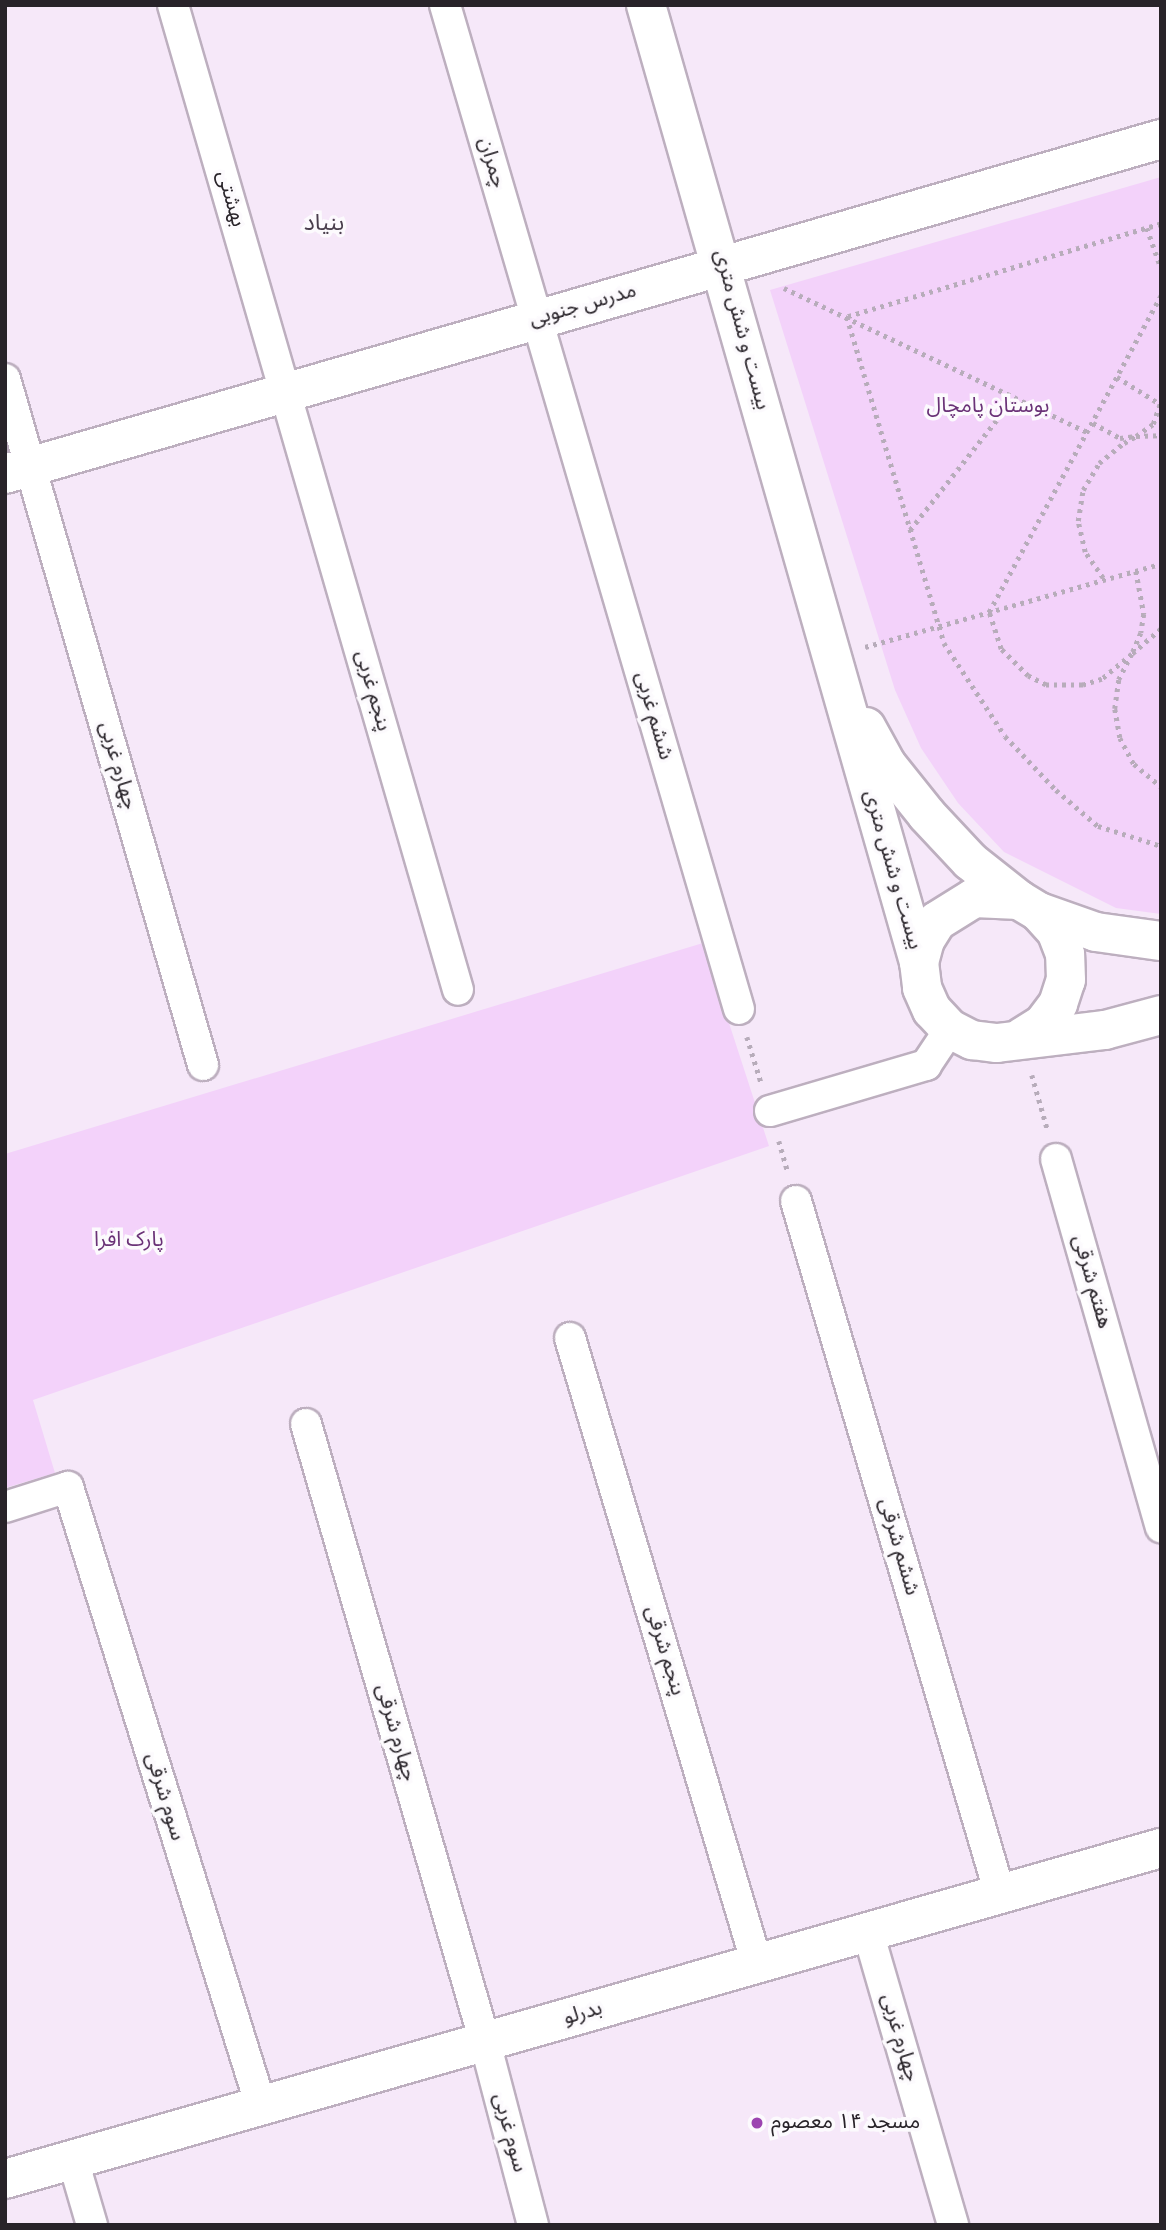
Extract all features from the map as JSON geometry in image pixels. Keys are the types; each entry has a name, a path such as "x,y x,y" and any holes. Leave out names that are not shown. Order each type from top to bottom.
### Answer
{"street":[{"name":"بهشتی","path":"173,5 286,393"},
{"name":"چمران","path":"445,5 537,320"},
{"name":"بیست و شش متری","path":"646,5 728,264 830,656 919,962"},
{"name":"مدرس جنوبی","path":"18,471 1161,139"},
{"name":"ششم غربی","path":"537,320 739,1009"},
{"name":"چهارم غربی","path":"5,379 18,471 203,1065"},
{"name":"پنجم غربی","path":"286,393 458,990"},
{"name":"بیست و شش متری","path":"830,656 887,765 970,861 1029,906"},
{"path":"1161,941 1096,932 1029,906 974,898 954,906 925,940 919,962 927,999 950,1028 972,1040 997,1043 1021,1037 1105,1030 1161,1015"},
{"path":"1021,1037 1043,1024 1058,1003 1066,980 1065,954 1056,931 1029,906"},
{"path":"770,1111 926,1065 950,1028"},
{"name":"هفتم شرقی","path":"1056,1159 1161,1527"},
{"name":"ششم شرقی","path":"796,1201 1000,1894"},
{"name":"پنجم شرقی","path":"570,1338 757,1964"},
{"name":"چهارم شرقی","path":"306,1424 485,2042"},
{"name":"سوم شرقی","path":"5,1507 68,1488 261,2106"},
{"name":"بدرلو","path":"5,2179 1161,1848"},
{"name":"چهارم غربی","path":"868,1932 953,2225"},
{"name":"سوم غربی","path":"485,2042 533,2225"},
{"path":"73,2160 92,2225"}],"path":[{"path":"847,317 1161,224"},
{"path":"1147,228 1161,268"},
{"path":"728,264 847,317 1087,432"},
{"path":"1161,295 989,612 1001,649 1028,676 1046,685 1083,685 1102,679 1161,629"},
{"path":"847,317 944,643 1004,736 1056,790 1098,825 1161,846"},
{"path":"1103,578 1085,552 1078,521 1083,490 1099,463 1153,424 1161,404 1117,377"},
{"path":"910,530 1014,398"},
{"path":"1093,423 1120,439 1161,435"},
{"path":"830,656 1161,564"},
{"path":"1136,571 1144,614 1132,654 1119,680 1115,709 1120,738 1134,764 1161,786"},
{"path":"739,1009 796,1201"},
{"path":"1021,1037 1056,1159"}],"green space":[{"name":"بوستان پامچال","path":"1161,177 1161,914 1116,908 1004,852 958,803 921,748 895,690 770,290"},
{"name":"پارک افرا","path":"703,943 769,1146 33,1400 55,1473 5,1488 5,1154"}],"place":[{"name":"مسجد ۱۴ معصوم","path":"757,2123"}],"district":[{"name":"بنیاد","path":"324,225"}]}
